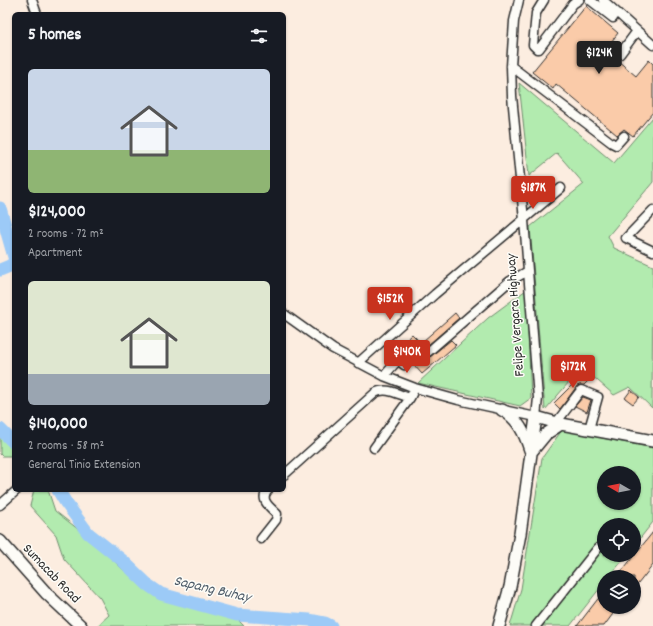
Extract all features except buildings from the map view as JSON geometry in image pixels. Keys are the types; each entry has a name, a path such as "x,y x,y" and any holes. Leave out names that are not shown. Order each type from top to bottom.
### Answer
{"main road":[{"path":"502,410 510,414 521,428 530,453"},
{"path":"536,418 653,442"},
{"name":"Felipe Vergara Highway","path":"499,626 510,587 520,534 536,418"},
{"path":"530,453 538,442 559,423"},
{"name":"Sumacab Road","path":"0,542 47,594 81,626"}],"street":[{"path":"32,0 36,12"},
{"name":"Felipe Vergara Highway","path":"519,0 514,21 511,66 512,96 524,220 538,398 536,418"},
{"path":"544,0 536,13 533,45 537,49 539,49 575,3"},
{"path":"590,0 613,18"},
{"path":"603,0 653,45"},
{"path":"620,54 637,31"},
{"path":"511,66 612,143 616,145 624,136"},
{"path":"358,363 435,294 561,188"},
{"path":"652,212 626,238 653,252"},
{"path":"384,376 398,360 404,365 415,356 428,352 510,281 528,271"},
{"path":"286,315 333,349 384,376 415,388 458,400 536,418"},
{"path":"374,448 410,398 415,388"},
{"path":"286,473 380,390 386,390 410,398"},
{"path":"559,423 581,390 598,397 589,429"},
{"path":"0,505 15,492"},
{"path":"261,539 277,517 277,514 264,499 267,492"},
{"path":"536,626 597,549"}],"green space":[{"path":"519,83 614,163 653,117 653,182 608,236 614,248 653,266 652,408 630,387 614,395 582,367 545,410 530,227 584,184 557,153 529,176"},
{"path":"526,290 531,398 520,406 418,383 488,318"},
{"path":"562,430 653,448 653,522 641,537 641,518 597,518 597,562 621,562 615,570 597,570 597,592 570,626 510,626 521,589 542,458"},
{"path":"0,433 12,443 12,456 2,456 0,454"},
{"path":"34,492 49,492 55,511 88,537 127,573 162,599 238,620 244,626 97,626 109,615 100,598 64,559 56,535 30,506"}],"waterway":[{"name":"Sapang Buhay","path":"0,208 12,250"},
{"name":"Sapang Buhay","path":"0,270 12,265"},
{"name":"Sapang Buhay","path":"0,429 12,441"},
{"name":"Sapang Buhay","path":"59,492 88,533 122,560 148,585 161,594 237,615 310,620 325,623 331,626"}]}
